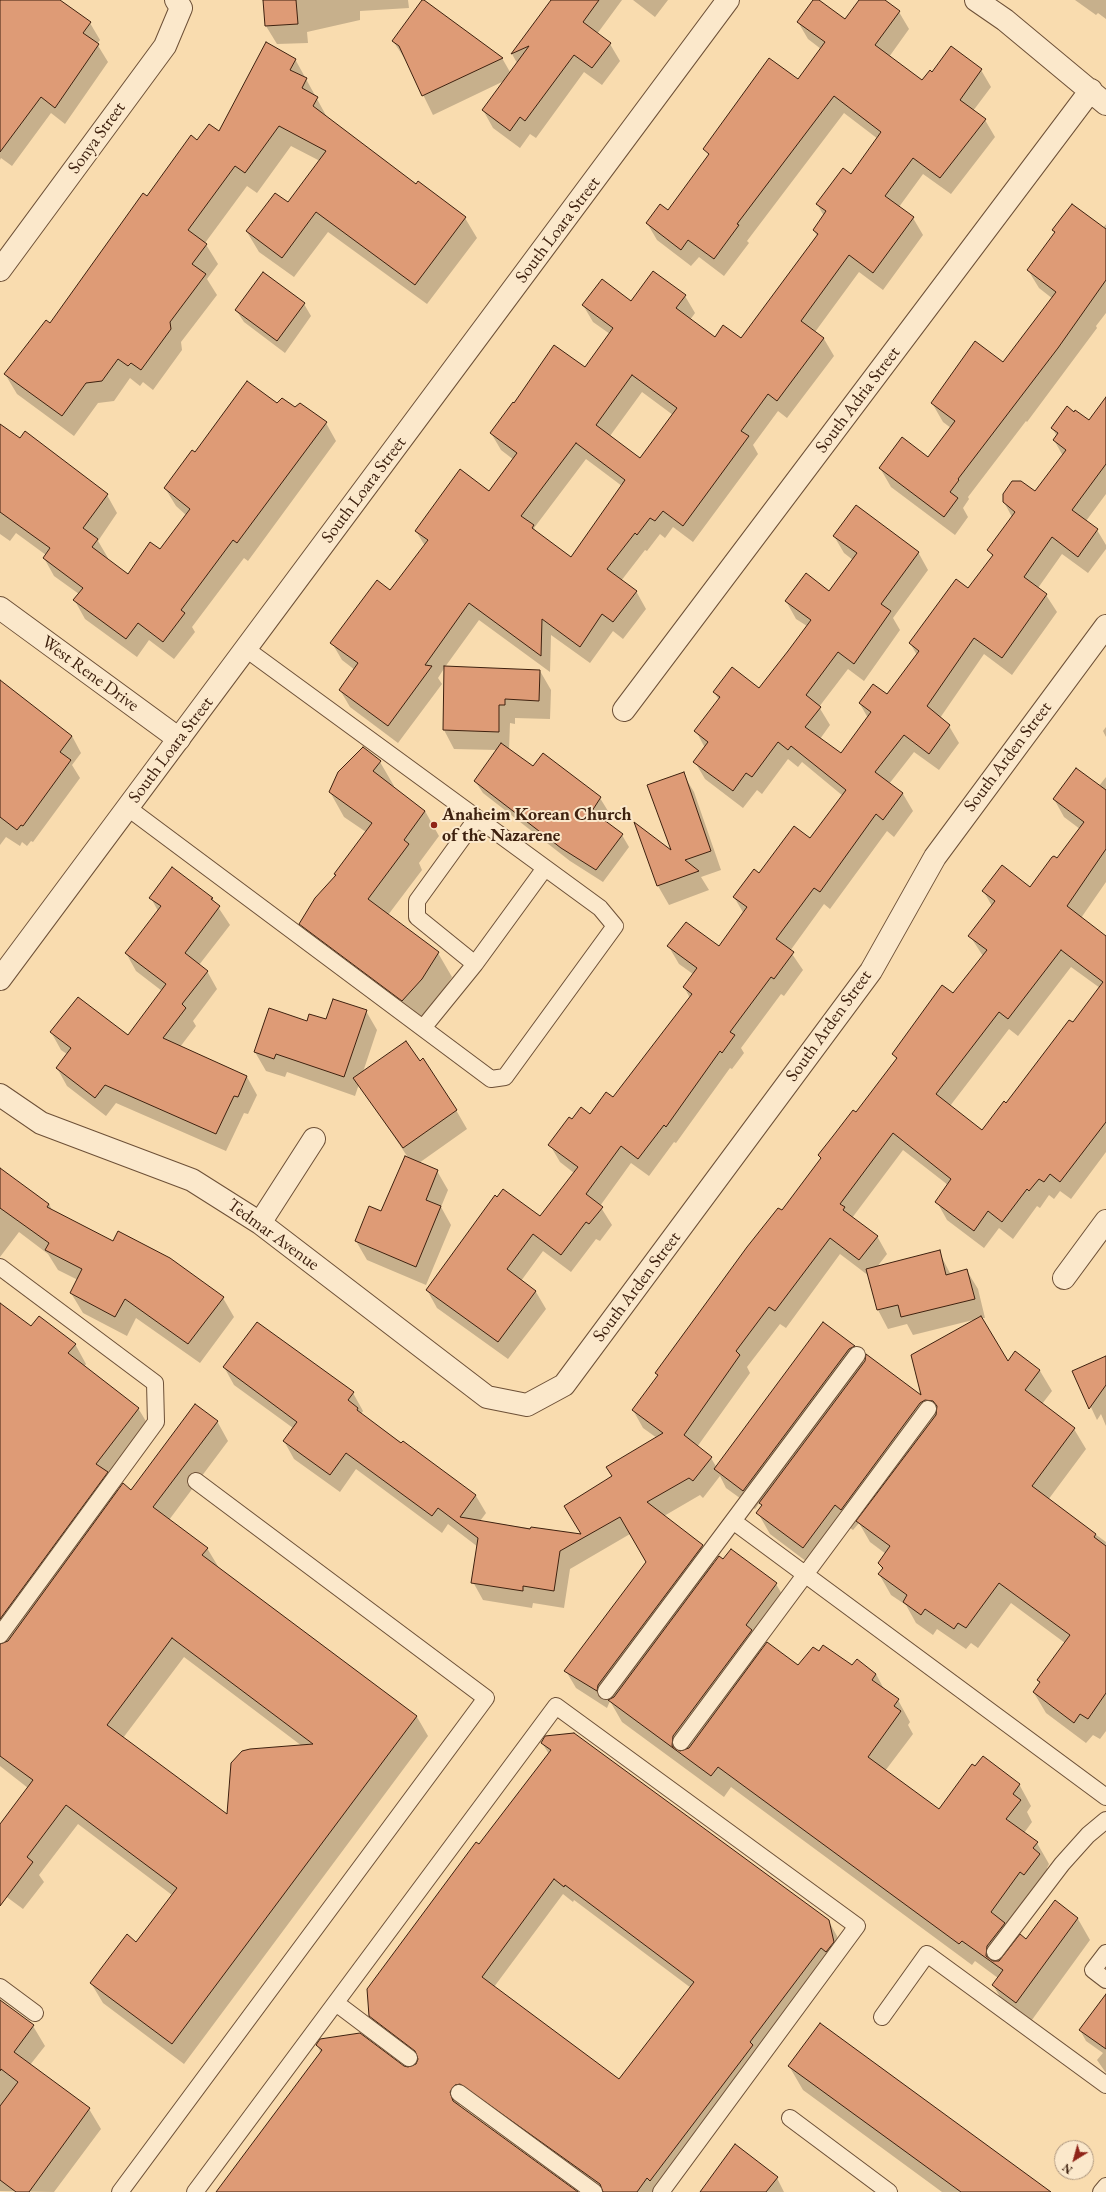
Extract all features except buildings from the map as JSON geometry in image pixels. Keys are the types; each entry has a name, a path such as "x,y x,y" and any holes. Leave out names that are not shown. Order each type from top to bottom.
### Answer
{"street":[{"name":"Sonya Street","path":"0,270 165,46 181,8 176,0"},
{"name":"South Loara Street","path":"0,979 728,0"},
{"path":"976,0 1006,20 1099,97"},
{"name":"South Adria Street","path":"624,710 1099,97"},
{"name":"West Rene Drive","path":"0,608 179,740"},
{"name":"South Arden Street","path":"527,1405 564,1385 870,971 935,857 1106,626"},
{"name":"Tedmar Avenue","path":"0,1095 42,1123 192,1180 260,1223 487,1397 527,1405"},
{"path":"260,1223 314,1139"},
{"path":"1064,1278 1106,1221"}],"lane":[{"path":"128,808 491,1079 504,1077 615,926 600,908 246,649"},
{"path":"475,964 417,917 417,901 477,818"},
{"path":"423,1028 475,964 545,868"},
{"path":"0,1267 155,1383 156,1422 0,1635"},
{"path":"606,1692 858,1355"},
{"path":"681,1742 928,1409"},
{"path":"120,2192 486,1698 196,1481"},
{"path":"733,1521 1106,1797"},
{"path":"195,2192 556,1706 857,1926 662,2192"},
{"path":"995,1952 1062,1864 1088,1835 1106,1820"},
{"path":"1106,1953 1093,1970 1106,1980"},
{"path":"882,2017 927,1954 1106,2085"},
{"path":"0,1987 35,2013"},
{"path":"336,2003 409,2058"},
{"path":"460,2093 594,2192"},
{"path":"790,2118 889,2192"},
{"path":"1101,2192 1106,2186"}],"place":[{"name":"Anaheim Korean Church of the Nazarene","path":"434,825"}]}
